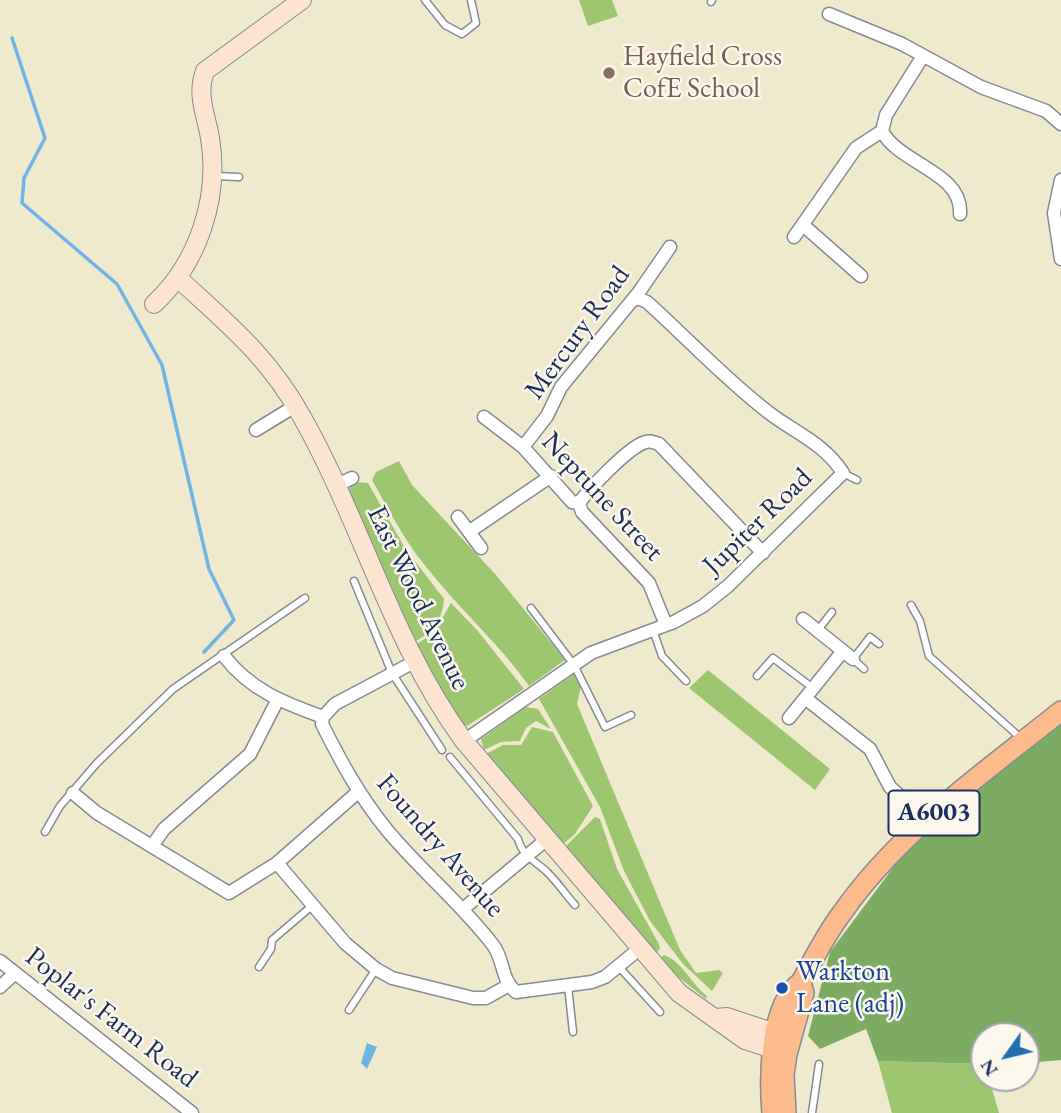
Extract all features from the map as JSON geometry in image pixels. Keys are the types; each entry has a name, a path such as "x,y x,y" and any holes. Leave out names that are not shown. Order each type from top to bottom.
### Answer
{"main road":[{"name":"A6003","path":"786,1113 782,1044 804,993 801,982 842,911 895,849 926,819 1061,712"},
{"path":"772,1113 782,1044"}],"street":[{"path":"154,304 179,279 202,228 214,176 210,134 201,99 200,83 205,71 302,0"},
{"path":"829,14 923,56 981,87 1035,106 1060,120"},
{"path":"923,56 886,116 883,131 889,145 954,189 960,205 960,214"},
{"path":"794,237 856,148 883,131"},
{"path":"1061,180 1054,213 1061,259"},
{"path":"803,225 861,275"},
{"name":"Mercury Road","path":"523,447 547,416 561,387 632,301 670,247"},
{"name":"East Wood Avenue","path":"179,279 243,336 295,406 335,486 414,662 464,741 679,993 716,1018 727,1017 782,1044"},
{"name":"Jupiter Road","path":"464,741 590,653 666,625 703,607 763,553 843,473 815,442 768,413 647,302 638,298 632,301"},
{"path":"256,430 295,406"},
{"name":"Neptune Street","path":"484,417 523,447 572,502 579,503 582,512 649,583 666,625"},
{"path":"579,503 629,453 641,444 651,441 659,444 744,530 763,553"},
{"path":"470,531 551,476"},
{"path":"335,486 352,478"},
{"path":"458,517 481,548"},
{"path":"789,718 809,693 848,655 803,619"},
{"path":"224,656 239,676 277,701 323,717 335,704 414,662"},
{"path":"809,693 870,749 890,787 926,819"},
{"path":"152,846 171,823 250,754 277,701"},
{"name":"Foundry Avenue","path":"323,717 322,724 358,792 387,830 463,909 499,953 509,985"},
{"path":"73,793 97,813 229,893 276,863 358,792"},
{"path":"463,909 547,839"},
{"path":"276,863 352,951 376,969 392,978 473,998 486,998 509,985 520,993 592,982 619,967 639,949"},
{"name":"Poplar's Farm Road","path":"0,961 192,1113"},
{"path":"0,987 15,973"}],"lane":[{"path":"425,0 445,25 462,34 476,23 471,0"},
{"path":"214,176 239,177"},
{"path":"843,473 857,480"},
{"path":"354,581 391,673 443,750"},
{"path":"45,832 60,806 97,763 173,690 305,598"},
{"path":"911,605 920,621 929,656 1024,741"},
{"path":"531,608 574,665 605,727 631,715"},
{"path":"818,630 832,612"},
{"path":"653,630 662,656 686,681"},
{"path":"864,669 848,655 870,637 879,644"},
{"path":"757,676 773,658 809,693"},
{"path":"450,757 518,839 520,847 575,905"},
{"path":"259,967 271,950 272,940 313,905"},
{"path":"619,967 660,1012"},
{"path":"349,1010 376,969"},
{"path":"568,986 573,1031"},
{"path":"812,1113 819,1064"}],"green space":[{"path":"579,0 612,0 618,16 588,26"},
{"path":"399,461 412,485 496,575 565,660 529,686 504,654 436,579 396,523 372,480 376,472"},
{"path":"354,482 368,483 405,548 444,599 435,626 412,643 346,493"},
{"path":"451,603 477,630 524,689 467,726 456,720 413,646 433,634"},
{"path":"708,670 830,769 815,790 689,688"},
{"path":"574,674 581,686 577,704 680,950 696,973 719,970 723,973 712,991 683,964 650,921 624,871 600,807 539,699"},
{"path":"526,707 538,709 551,729 536,721 526,728 520,741 501,742 484,750 481,739"},
{"path":"1061,718 1061,1060 1040,1062 1040,1022 970,1022 970,1064 878,1061 866,1029 820,1049 808,1036 830,952 907,849 971,790"},
{"path":"532,727 553,732 593,806 575,834 561,846 484,755 503,745 521,745"},
{"path":"595,817 600,819 617,869 659,944 660,949 653,956 563,849"},
{"path":"664,955 681,967 707,996 706,999 657,960"},
{"path":"878,1061 970,1064 970,1092 993,1092 999,1113 892,1113"}],"water":[{"path":"367,1043 377,1047 367,1069 361,1063"}],"waterway":[{"path":"12,38 45,138 24,178 22,203 117,284 162,365 209,569 234,620 204,652"}],"place":[{"name":"Hayfield Cross CofE School","path":"609,73"},
{"name":"Warkton Lane (adj)","path":"782,988"}]}
